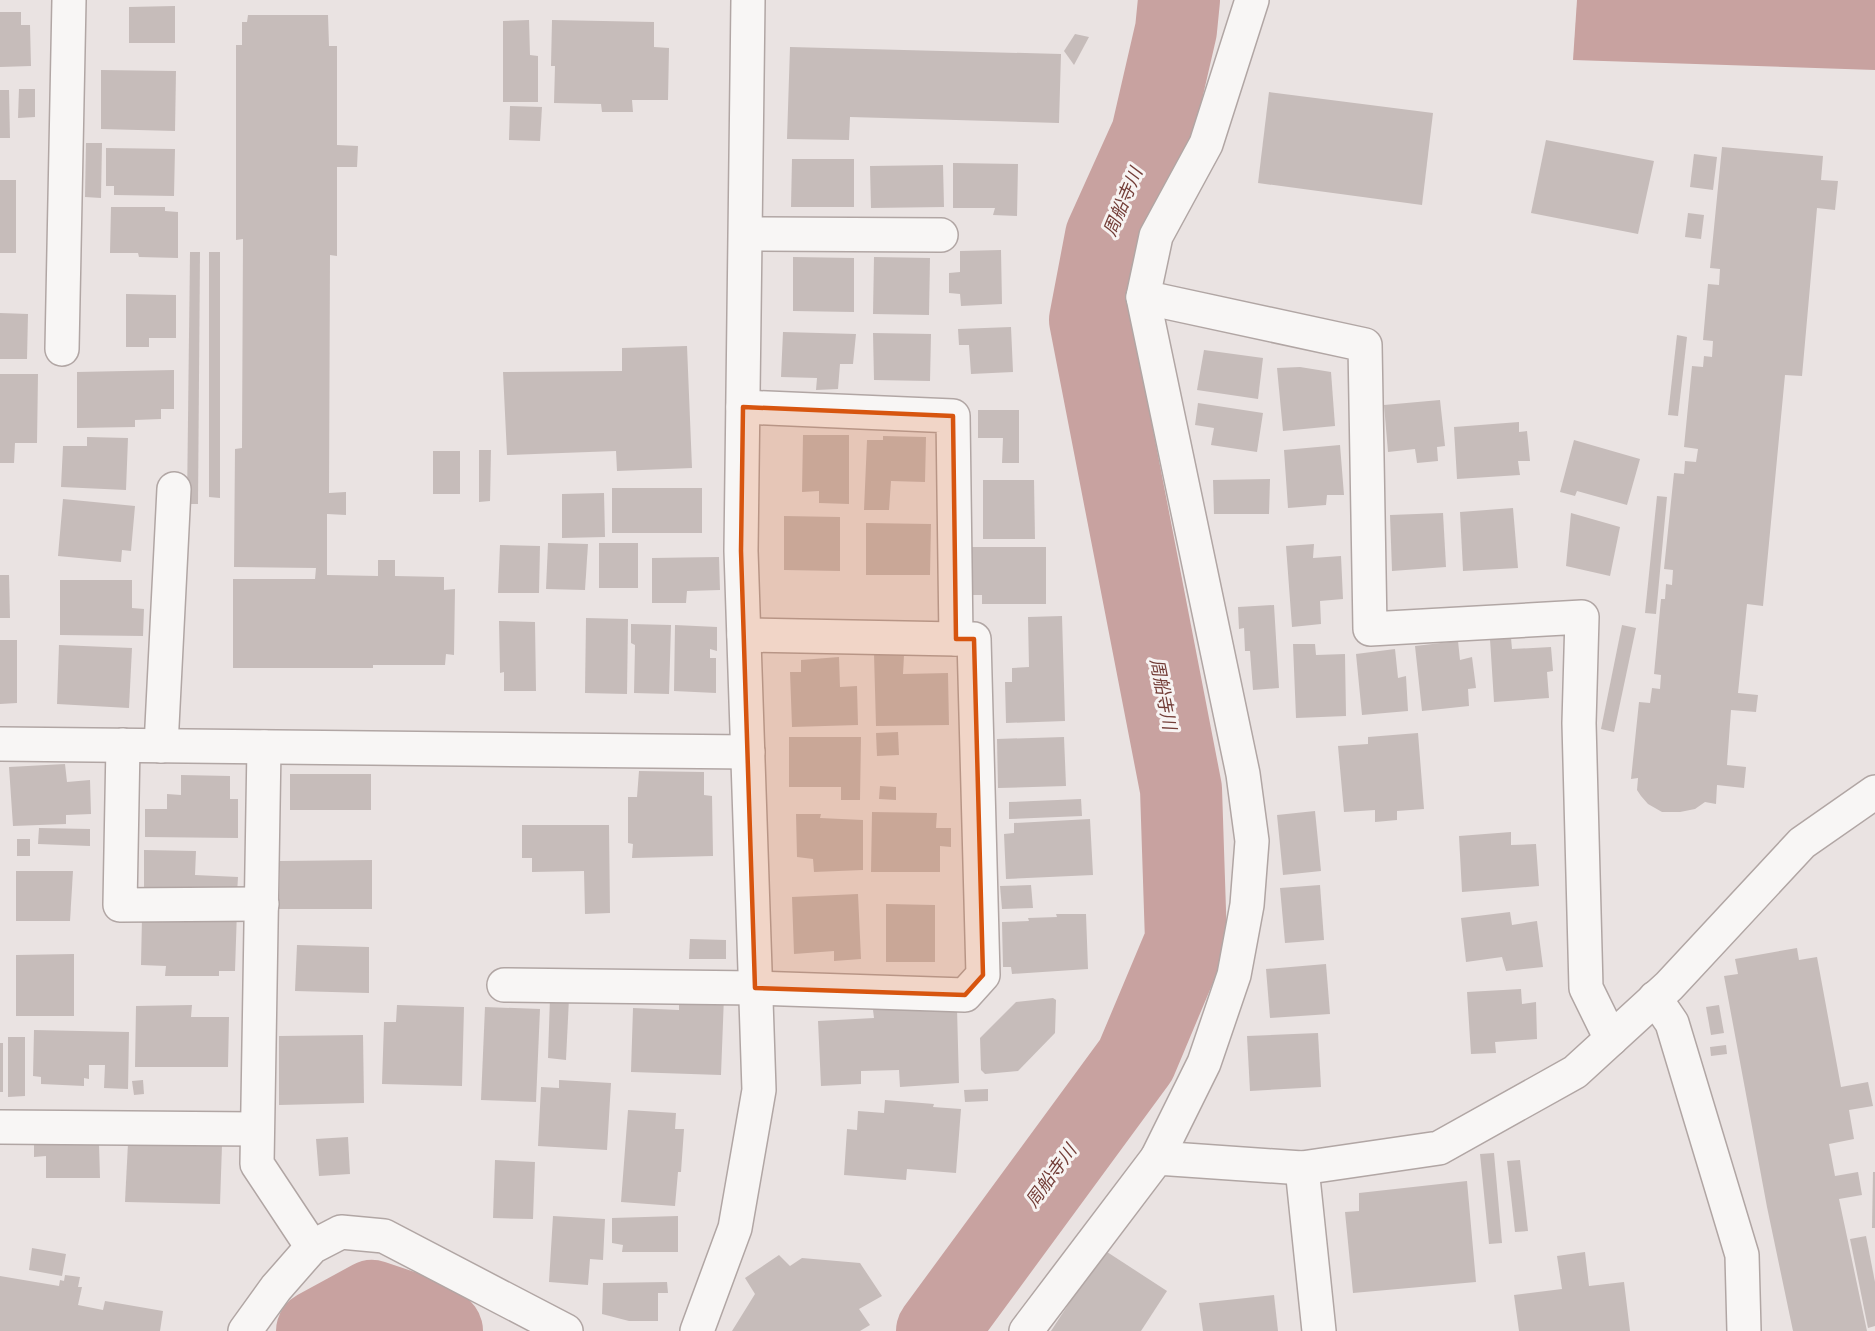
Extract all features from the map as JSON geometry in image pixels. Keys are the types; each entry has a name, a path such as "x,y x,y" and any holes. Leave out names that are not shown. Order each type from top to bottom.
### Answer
{"street":[{"path":"62,349 69,0"},
{"path":"697,1331 735,1228 759,1090 741,551 748,0"},
{"path":"1026,1331 1157,1158 1204,1063 1234,975 1247,905 1252,841 1243,774 1143,297 1156,236 1206,144 1252,0"},
{"path":"746,234 941,235"},
{"path":"1143,297 1365,345 1370,629 1582,617 1579,723 1586,988 1611,1039"},
{"path":"743,407 953,416 956,639"},
{"path":"161,746 174,489"},
{"path":"504,985 755,988 965,995 983,975 974,639 744,635"},
{"path":"0,744 748,752"},
{"path":"123,745 120,905 262,904"},
{"path":"264,747 257,1164 312,1247"},
{"path":"1157,1158 1302,1168 1439,1148 1575,1072 1656,998 1802,843 1875,792"},
{"path":"1656,998 1672,1023 1742,1255 1744,1331"},
{"path":"0,1127 257,1129"},
{"path":"1302,1168 1319,1331"},
{"path":"245,1331 276,1288 312,1247 341,1232 384,1236 566,1331"}],"highlighted area":[{"path":"743,407 953,416 956,639 974,639 983,975 965,995 755,988 741,551"}],"shaded area":[{"path":"1577,0 1875,0 1875,70 1573,60"}],"building":[{"path":"175,6 175,43 129,43 129,7"},
{"path":"0,12 21,12 21,25 30,25 31,66 0,67"},
{"path":"248,15 328,15 329,46 337,46 337,145 358,146 357,167 337,167 337,256 330,255 329,493 346,492 346,515 327,514 327,575 378,576 378,560 395,560 395,576 444,577 444,590 455,589 454,655 446,654 445,665 373,665 373,668 233,668 233,579 315,579 316,568 234,567 235,449 242,448 243,239 236,240 236,45 242,45 242,22 247,22"},
{"path":"529,20 530,55 538,56 538,102 503,102 503,21"},
{"path":"552,20 654,22 654,47 669,48 668,100 632,100 633,112 602,112 601,104 554,103 555,66 551,66"},
{"path":"1075,34 1089,37 1074,65 1064,51"},
{"path":"790,47 1061,54 1059,123 850,117 849,140 787,139"},
{"path":"101,70 176,71 175,131 101,129"},
{"path":"19,89 35,89 35,117 18,118"},
{"path":"0,90 9,90 10,138 0,138"},
{"path":"1269,92 1433,113 1422,205 1258,183"},
{"path":"510,106 542,107 540,141 509,140"},
{"path":"1546,140 1654,161 1638,234 1531,213"},
{"path":"86,143 102,143 101,198 85,197"},
{"path":"1722,147 1823,156 1821,180 1838,181 1835,210 1817,208 1802,376 1785,375 1763,606 1747,604 1738,693 1758,695 1756,712 1731,710 1727,765 1746,767 1744,788 1717,785 1716,804 1705,802 1695,809 1662,812 1648,804 1641,796 1637,790 1638,778 1631,779 1639,702 1650,703 1652,688 1660,689 1661,675 1654,674 1661,599 1665,599 1666,584 1672,585 1673,570 1664,569 1674,473 1684,474 1685,461 1696,462 1698,449 1684,447 1692,366 1703,367 1704,356 1712,357 1713,341 1703,340 1708,284 1719,285 1720,269 1710,268"},
{"path":"106,148 175,149 174,196 114,195 114,186 106,186"},
{"path":"1694,154 1717,157 1713,190 1690,187"},
{"path":"792,159 854,159 854,207 791,207"},
{"path":"953,163 1018,164 1017,216 993,215 995,208 953,208"},
{"path":"943,165 944,207 871,208 870,166"},
{"path":"0,180 16,180 16,253 0,253"},
{"path":"111,207 165,207 165,211 178,212 178,258 139,257 138,253 110,253"},
{"path":"1688,213 1704,215 1701,239 1685,237"},
{"path":"1001,250 1002,304 961,306 960,294 949,293 949,273 960,272 960,251"},
{"path":"190,252 200,252 198,504 187,504"},
{"path":"209,252 220,252 220,498 209,497"},
{"path":"793,257 854,258 854,312 793,311"},
{"path":"874,257 930,258 929,315 873,314"},
{"path":"126,294 176,295 176,338 149,338 149,347 126,347"},
{"path":"0,313 28,314 27,359 0,359"},
{"path":"1011,327 1013,372 971,374 969,345 959,345 958,329"},
{"path":"783,332 856,334 853,364 840,364 838,389 816,390 817,378 781,377"},
{"path":"873,333 931,334 930,381 874,380"},
{"path":"1677,335 1687,337 1678,416 1668,415"},
{"path":"687,346 692,468 617,471 616,451 507,455 503,372 622,371 622,348"},
{"path":"1204,350 1263,358 1258,399 1197,390"},
{"path":"1300,367 1331,372 1335,426 1283,431 1277,368"},
{"path":"174,370 174,409 161,409 161,419 135,420 135,427 77,428 77,372"},
{"path":"0,374 38,374 37,443 15,443 14,463 0,463"},
{"path":"1440,400 1445,446 1437,447 1438,461 1417,463 1415,449 1388,452 1384,405"},
{"path":"1198,403 1263,413 1257,452 1211,445 1214,428 1195,425"},
{"path":"978,410 1019,410 1019,463 1002,463 1003,438 978,438"},
{"path":"1519,422 1519,432 1527,431 1530,461 1518,461 1520,475 1457,479 1454,427"},
{"path":"803,435 849,435 849,504 819,503 819,491 802,492"},
{"path":"883,436 926,437 925,482 891,481 889,510 864,510 867,440 883,440"},
{"path":"87,437 128,438 126,490 61,487 63,446 87,446"},
{"path":"1574,440 1640,459 1627,505 1577,491 1575,496 1560,492"},
{"path":"1340,445 1344,495 1327,495 1326,505 1288,508 1284,450"},
{"path":"479,450 491,450 490,501 479,502"},
{"path":"433,451 460,451 460,494 433,494"},
{"path":"1270,479 1269,514 1214,514 1213,480"},
{"path":"983,480 1034,480 1035,539 983,539"},
{"path":"612,488 702,488 702,533 612,533"},
{"path":"604,493 605,537 562,538 562,494"},
{"path":"1657,496 1667,497 1656,614 1645,613"},
{"path":"63,499 135,506 131,551 122,550 121,562 58,556"},
{"path":"1513,508 1518,568 1463,571 1460,512"},
{"path":"1443,513 1446,567 1392,571 1390,515"},
{"path":"1571,513 1620,527 1610,576 1566,566"},
{"path":"784,516 840,517 840,571 784,570"},
{"path":"866,523 931,524 930,575 866,575"},
{"path":"548,543 588,544 585,590 546,589"},
{"path":"599,543 638,543 638,588 599,588"},
{"path":"1314,544 1313,558 1341,556 1343,599 1320,601 1321,624 1292,627 1286,546"},
{"path":"500,545 540,546 539,593 498,593"},
{"path":"970,547 1046,547 1046,604 982,604 982,595 970,595"},
{"path":"719,557 720,590 687,591 686,603 652,603 652,558"},
{"path":"0,575 9,575 10,618 0,618"},
{"path":"60,580 132,580 132,608 144,609 143,636 60,635"},
{"path":"1274,605 1279,688 1253,690 1250,651 1245,651 1244,628 1239,629 1238,607"},
{"path":"1062,616 1065,721 1006,723 1005,682 1012,682 1012,668 1029,667 1028,617"},
{"path":"586,618 628,619 627,694 585,693"},
{"path":"499,621 535,622 536,691 504,691 504,672 500,673"},
{"path":"631,624 671,625 669,694 634,693 635,645 631,643"},
{"path":"675,625 717,627 717,651 710,649 710,658 716,658 716,693 674,691"},
{"path":"1622,625 1636,628 1614,732 1601,729"},
{"path":"1511,638 1512,649 1551,647 1553,671 1547,672 1549,698 1494,702 1490,639"},
{"path":"0,640 17,640 17,703 0,704"},
{"path":"1458,641 1460,660 1472,657 1476,688 1468,689 1469,706 1422,711 1415,646"},
{"path":"1293,644 1315,644 1316,655 1345,654 1346,716 1296,718"},
{"path":"59,645 132,648 129,708 57,704"},
{"path":"1395,649 1398,678 1406,676 1408,711 1362,715 1356,654"},
{"path":"874,654 904,655 903,674 948,673 949,725 876,726"},
{"path":"839,657 840,687 857,686 858,725 792,727 790,672 801,672 801,660"},
{"path":"898,732 899,755 877,756 876,733"},
{"path":"1418,733 1424,809 1397,811 1397,820 1375,822 1375,810 1344,812 1338,746 1368,744 1368,737"},
{"path":"789,737 861,737 860,800 841,800 841,787 789,787"},
{"path":"1064,737 1066,786 998,788 997,739"},
{"path":"65,764 67,782 90,780 91,814 66,815 66,824 13,826 9,767"},
{"path":"639,771 704,772 704,795 712,796 713,856 632,858 633,844 628,843 628,797 637,797"},
{"path":"290,774 371,774 371,810 290,810"},
{"path":"181,775 230,776 230,799 238,799 238,838 145,837 145,809 167,809 167,794 181,795"},
{"path":"880,786 896,787 896,800 879,799"},
{"path":"1081,799 1082,816 1009,819 1009,802"},
{"path":"1315,811 1321,871 1283,875 1277,815"},
{"path":"872,812 937,813 936,828 951,828 951,847 940,846 940,872 871,872"},
{"path":"796,814 821,814 820,818 863,820 863,870 814,872 813,859 797,857"},
{"path":"1090,819 1093,875 1006,879 1004,834 1014,833 1014,823"},
{"path":"522,825 609,825 610,913 585,914 584,871 532,872 532,858 522,858"},
{"path":"39,828 90,829 90,846 38,844"},
{"path":"1511,832 1511,845 1536,844 1539,886 1462,892 1459,836"},
{"path":"17,839 30,839 30,856 17,856"},
{"path":"144,850 196,851 195,875 238,877 237,894 144,893"},
{"path":"372,860 372,909 279,909 280,861"},
{"path":"16,871 73,871 70,921 16,921"},
{"path":"1031,885 1033,908 1002,909 1000,886"},
{"path":"1320,885 1324,940 1285,943 1280,888"},
{"path":"858,894 861,959 834,961 834,951 794,954 792,897"},
{"path":"886,904 935,905 935,962 886,962"},
{"path":"237,910 235,971 219,971 219,976 165,976 166,966 141,965 142,917"},
{"path":"1510,912 1512,925 1537,921 1543,967 1506,971 1502,957 1466,962 1461,918"},
{"path":"1056,914 1086,914 1088,969 1012,974 1011,967 1003,967 1002,922 1057,917"},
{"path":"690,939 726,940 726,959 689,959"},
{"path":"297,945 369,947 369,993 295,991"},
{"path":"1797,948 1799,960 1817,957 1841,1087 1868,1082 1873,1106 1849,1110 1854,1139 1829,1144 1835,1176 1858,1172 1862,1195 1839,1199 1867,1331 1793,1331 1767,1207 1724,976 1738,974 1735,959"},
{"path":"74,954 74,1016 16,1016 16,955"},
{"path":"1326,964 1330,1014 1270,1018 1266,969"},
{"path":"1521,989 1522,1004 1536,1002 1537,1039 1495,1042 1496,1053 1471,1054 1467,992"},
{"path":"679,994 724,996 721,1075 631,1072 633,1008 679,1010"},
{"path":"550,997 569,998 566,1060 548,1058"},
{"path":"1053,998 1056,1000 1055,1033 1018,1071 985,1074 981,1070 980,1038 1016,1002"},
{"path":"192,1005 191,1017 229,1017 228,1067 135,1067 136,1006"},
{"path":"397,1005 464,1007 462,1086 382,1084 384,1022 396,1022"},
{"path":"1719,1005 1724,1033 1711,1035 1706,1007"},
{"path":"485,1007 540,1009 536,1102 481,1100"},
{"path":"957,1008 959,1083 900,1087 899,1070 861,1071 861,1084 821,1086 818,1021 874,1018 873,1010"},
{"path":"34,1030 129,1032 128,1089 104,1088 105,1065 89,1065 89,1079 84,1078 84,1086 41,1084 41,1077 33,1076"},
{"path":"1318,1033 1321,1087 1250,1091 1247,1036"},
{"path":"363,1035 364,1103 279,1105 279,1036"},
{"path":"8,1037 25,1037 25,1096 8,1097"},
{"path":"0,1043 3,1043 3,1092 0,1092"},
{"path":"1726,1045 1727,1054 1711,1056 1710,1047"},
{"path":"143,1080 144,1094 134,1095 132,1081"},
{"path":"559,1080 611,1083 607,1150 538,1146 541,1087 559,1088"},
{"path":"988,1089 988,1101 965,1102 964,1090"},
{"path":"885,1100 961,1109 956,1173 907,1169 906,1180 844,1175 847,1129 857,1130 858,1111 884,1113"},
{"path":"628,1110 676,1113 675,1129 684,1129 681,1172 678,1172 675,1206 621,1202"},
{"path":"348,1137 350,1174 319,1176 316,1139"},
{"path":"128,1143 222,1145 220,1204 125,1202"},
{"path":"34,1144 99,1144 100,1178 46,1178 46,1156 34,1157"},
{"path":"1494,1153 1502,1243 1489,1244 1480,1154"},
{"path":"495,1160 535,1162 533,1219 493,1218"},
{"path":"1520,1160 1528,1231 1515,1232 1507,1161"},
{"path":"1873,1172 1875,1172 1875,1228 1872,1228"},
{"path":"1467,1181 1476,1282 1353,1293 1345,1212 1359,1211 1359,1193"},
{"path":"553,1216 605,1219 603,1260 590,1259 588,1285 549,1282"},
{"path":"678,1216 678,1252 622,1252 623,1245 612,1243 612,1218"},
{"path":"1866,1236 1875,1282 1875,1326 1868,1328 1850,1239"},
{"path":"32,1248 66,1254 62,1276 29,1270"},
{"path":"1104,1250 1167,1291 1141,1331 1051,1331"},
{"path":"1585,1252 1589,1286 1624,1282 1630,1331 1519,1331 1514,1295 1562,1289 1557,1256"},
{"path":"779,1255 790,1266 802,1258 860,1263 882,1296 859,1309 870,1325 860,1331 732,1331 755,1294 745,1278"},
{"path":"65,1275 80,1277 78,1287 82,1287 78,1305 103,1310 105,1301 163,1311 160,1331 0,1331 0,1276 59,1286 60,1280 64,1281"},
{"path":"667,1282 668,1293 658,1293 658,1321 629,1321 602,1314 603,1283"},
{"path":"1274,1295 1278,1331 1203,1331 1199,1303"}],"waterway":[{"name":"周船寺川","path":"937,1331 1136,1060 1186,941 1181,789 1090,320 1106,236 1152,134 1176,30 1179,0"},
{"name":"周船寺川","path":"317,1331 372,1301 417,1316 442,1331"}]}
